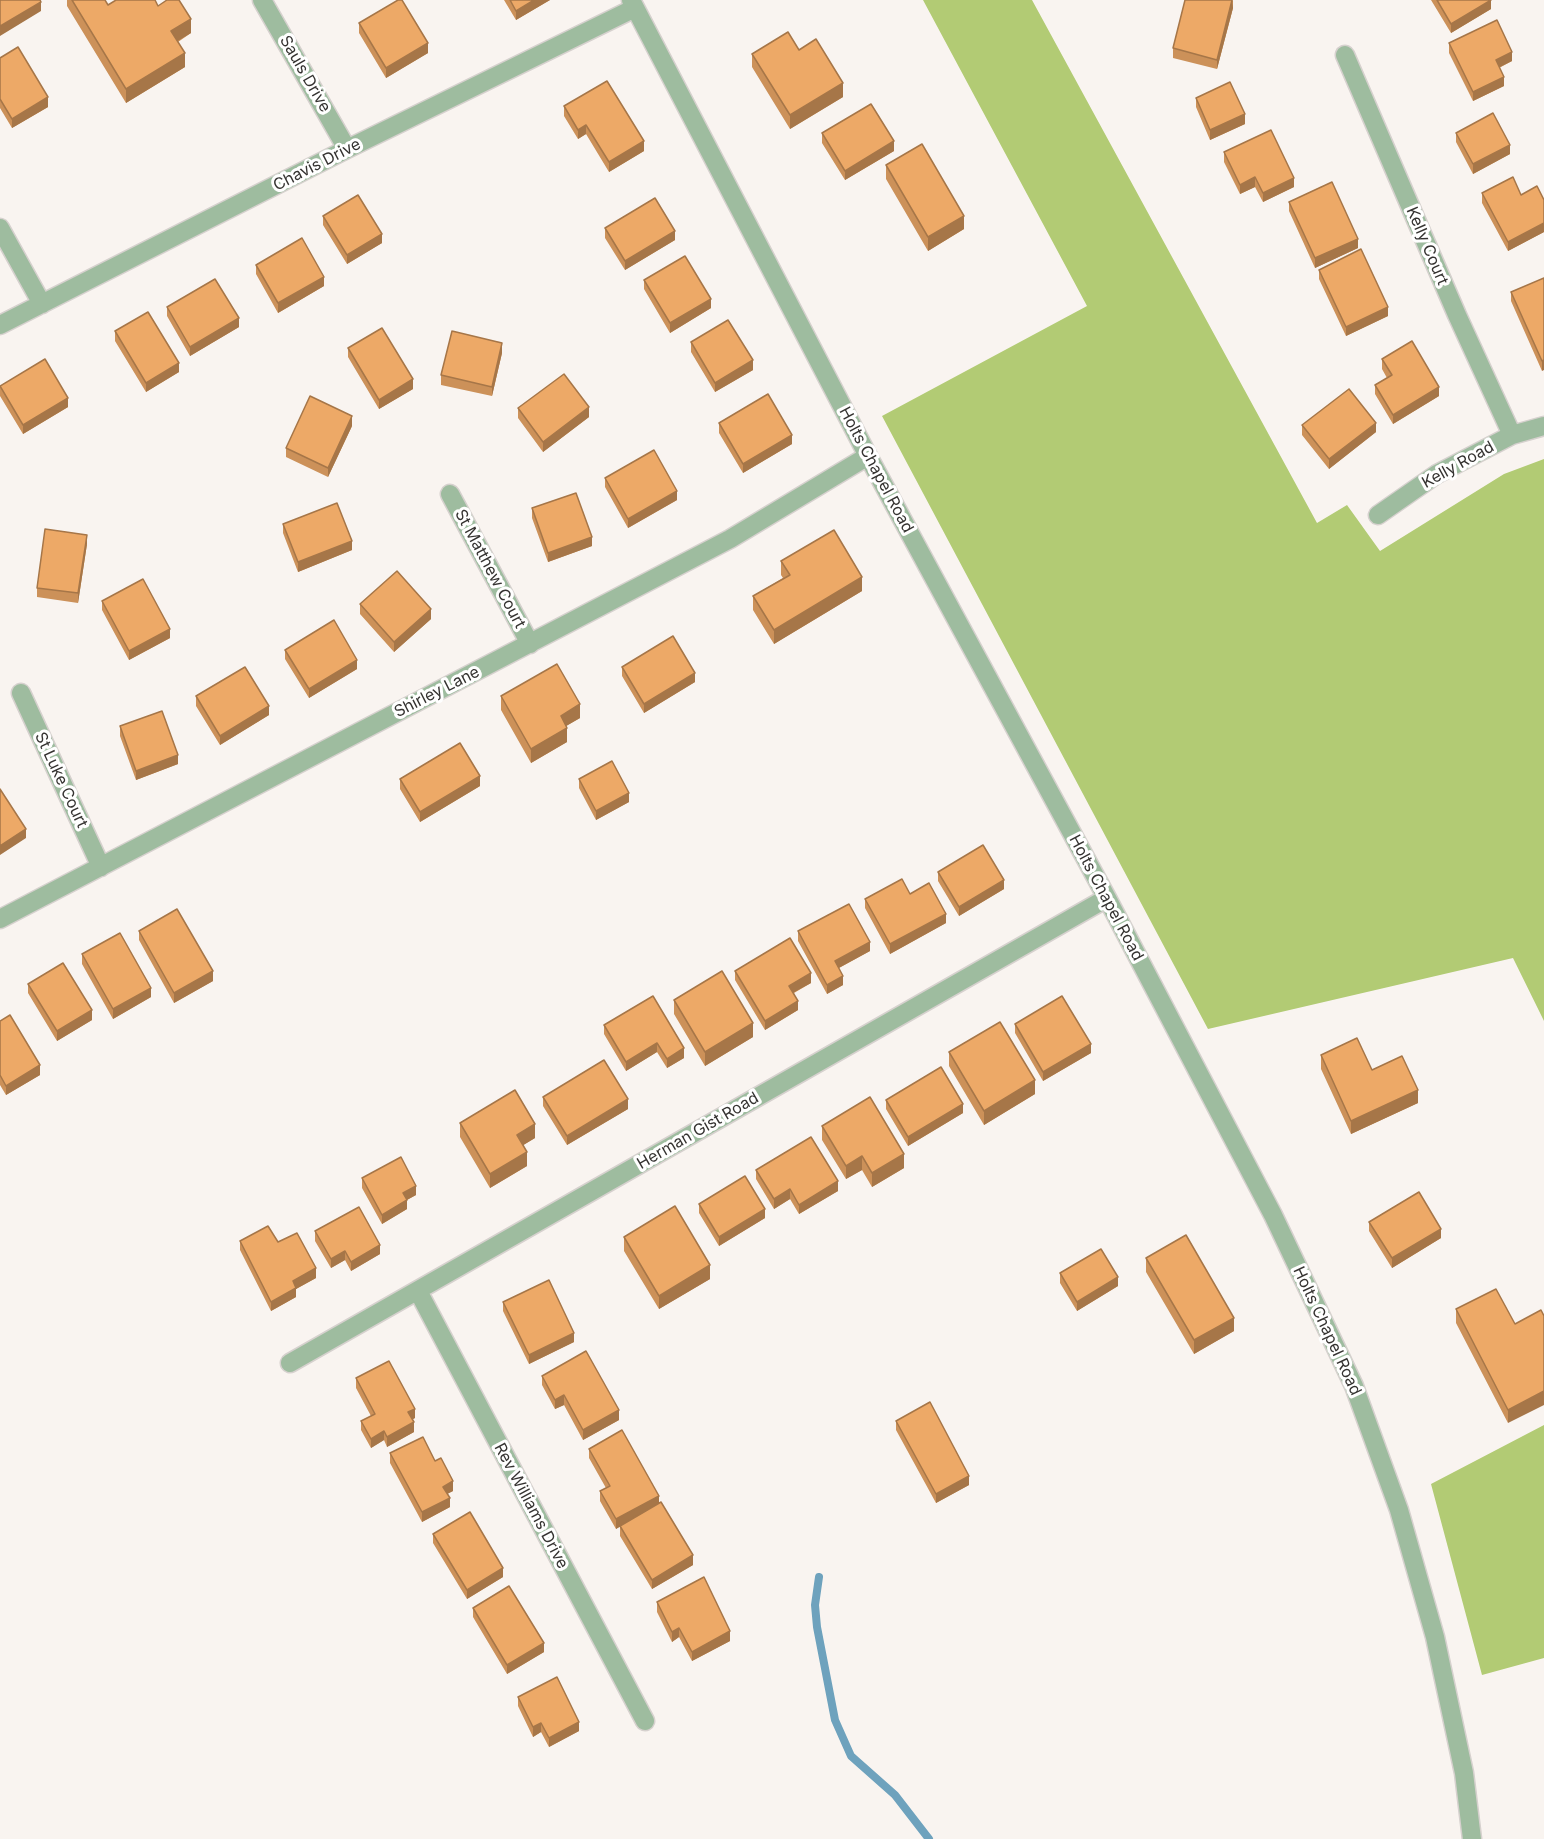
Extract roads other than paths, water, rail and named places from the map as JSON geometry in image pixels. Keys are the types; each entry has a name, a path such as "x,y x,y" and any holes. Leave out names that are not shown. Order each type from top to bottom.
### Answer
{"street":[{"name":"Sauls Drive","path":"262,0 347,149"},
{"name":"Chavis Drive","path":"0,325 633,4"},
{"name":"Holts Chapel Road","path":"633,4 868,456 1107,898 1273,1215 1354,1386 1399,1510 1435,1637 1464,1773 1472,1839"},
{"name":"Kelly Court","path":"1345,55 1456,315 1512,435"},
{"path":"0,228 42,304"},
{"name":"Kelly Road","path":"1378,515 1437,474 1512,435 1544,426"},
{"name":"Shirley Lane","path":"0,919 730,539 868,456"},
{"name":"St Matthew Court","path":"450,494 530,644"},
{"name":"St Luke Court","path":"21,693 101,867"},
{"name":"Herman Gist Road","path":"290,1363 1107,898"},
{"name":"Rev Williams Drive","path":"418,1291 645,1721"}],"waterway":[{"path":"819,1577 815,1605 817,1627 835,1720 851,1756 895,1795 929,1839"}]}
